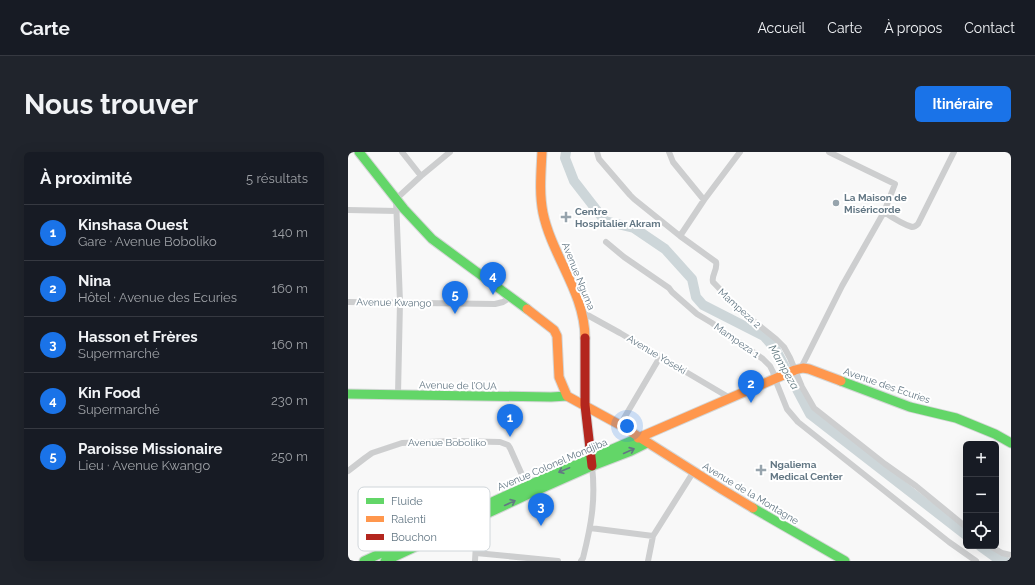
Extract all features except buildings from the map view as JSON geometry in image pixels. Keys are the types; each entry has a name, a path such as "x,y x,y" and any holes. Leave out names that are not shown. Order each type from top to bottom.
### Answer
{"main road":[{"path":"359,152 410,216 432,239 536,314 554,330 558,342 559,377 567,396"},
{"name":"Avenue Nguma","path":"542,152 540,192 543,214 549,232 572,284 582,312 586,334 585,405 592,462"},
{"name":"Avenue des Ecuries","path":"796,370 809,369 910,407 956,418 995,434 1011,443"},
{"path":"638,438 796,370"},
{"name":"Avenue de l’OUA","path":"348,394 522,397 567,396"},
{"name":"Avenue de la Montagne","path":"567,396 620,425 638,438 730,494 845,561"},
{"path":"647,443 664,426"},
{"name":"Avenue Colonel Mondjiba","path":"490,507 592,462 638,438"},
{"name":"Avenue Colonel Mondjiba","path":"490,506 527,486 592,462 626,453 647,443"},
{"name":"Avenue Colonel Mondjiba","path":"364,561 388,551"},
{"name":"Avenue Colonel Mondjiba","path":"385,561 404,551"}],"street":[{"path":"402,152 421,176"},
{"path":"398,394 400,302 396,199 450,152"},
{"name":"Mampeza 2","path":"597,152 599,159 630,195 680,236 716,262 717,267 712,280 714,284 741,310 784,347 796,370 802,387 814,408 885,464 916,486 963,525"},
{"path":"669,152 673,162 704,200"},
{"path":"680,236 704,200 740,152"},
{"path":"796,370 804,364 842,286 884,212 895,184 828,152"},
{"path":"884,212 912,227 918,224 954,152"},
{"path":"348,210 396,211"},
{"name":"Mampeza 1","path":"606,242 624,257 669,288 697,314 763,359 770,366 777,378 787,409 798,422 949,542 976,561"},
{"name":"Avenue Kwango","path":"348,302 495,304 511,297"},
{"name":"Avenue Yoseki","path":"582,312 730,398"},
{"path":"620,425 660,357"},
{"name":"Avenue Boboliko","path":"348,471 372,454 402,443 454,441 500,442 508,445 510,448 527,486"},
{"path":"581,561 590,528 594,490 592,462"},
{"path":"648,561 653,536 694,472"},
{"path":"590,528 653,536"},
{"path":"995,549 1011,555"},
{"path":"475,561 476,553 558,561"}],"waterway":[{"name":"Mampeza","path":"566,152 565,158 574,181 605,221 634,228 665,249 692,279 696,297 703,305 764,336 776,350 810,414 963,533"},
{"name":"Mampeza","path":"984,549 998,559 1005,561"}],"traffic: fast":[{"path":"359,152 404,209 432,239 527,309"},
{"path":"841,381 910,407 956,418 995,434 1011,443"},
{"path":"348,394 567,396"},
{"path":"490,503 638,438"},
{"path":"490,512 647,443"},
{"path":"753,508 845,561"},
{"path":"364,561 386,551"},
{"path":"385,561 406,551"}],"traffic: slow":[{"path":"542,152 541,190 543,213 547,229 580,306 584,321 585,338"},
{"path":"527,309 554,330 557,336 559,377 567,396 620,425 753,508"},
{"path":"638,438 795,370 803,368 809,369 841,381"}],"traffic: jam":[{"path":"585,338 585,405 592,466"}],"place":[{"name":"La Maison de Miséricorde","path":"836,203"},
{"name":"Centre Hospitalier Akram","path":"566,217"},
{"name":"Kin Food","path":"493,295"},
{"name":"Paroisse Missionaire","path":"455,314"},
{"name":"Nina","path":"751,403"},
{"name":"Kinshasa Ouest","path":"510,437"},
{"name":"Ngaliema Medical Center","path":"761,470"},
{"name":"Hasson et Frères","path":"541,526"}]}
